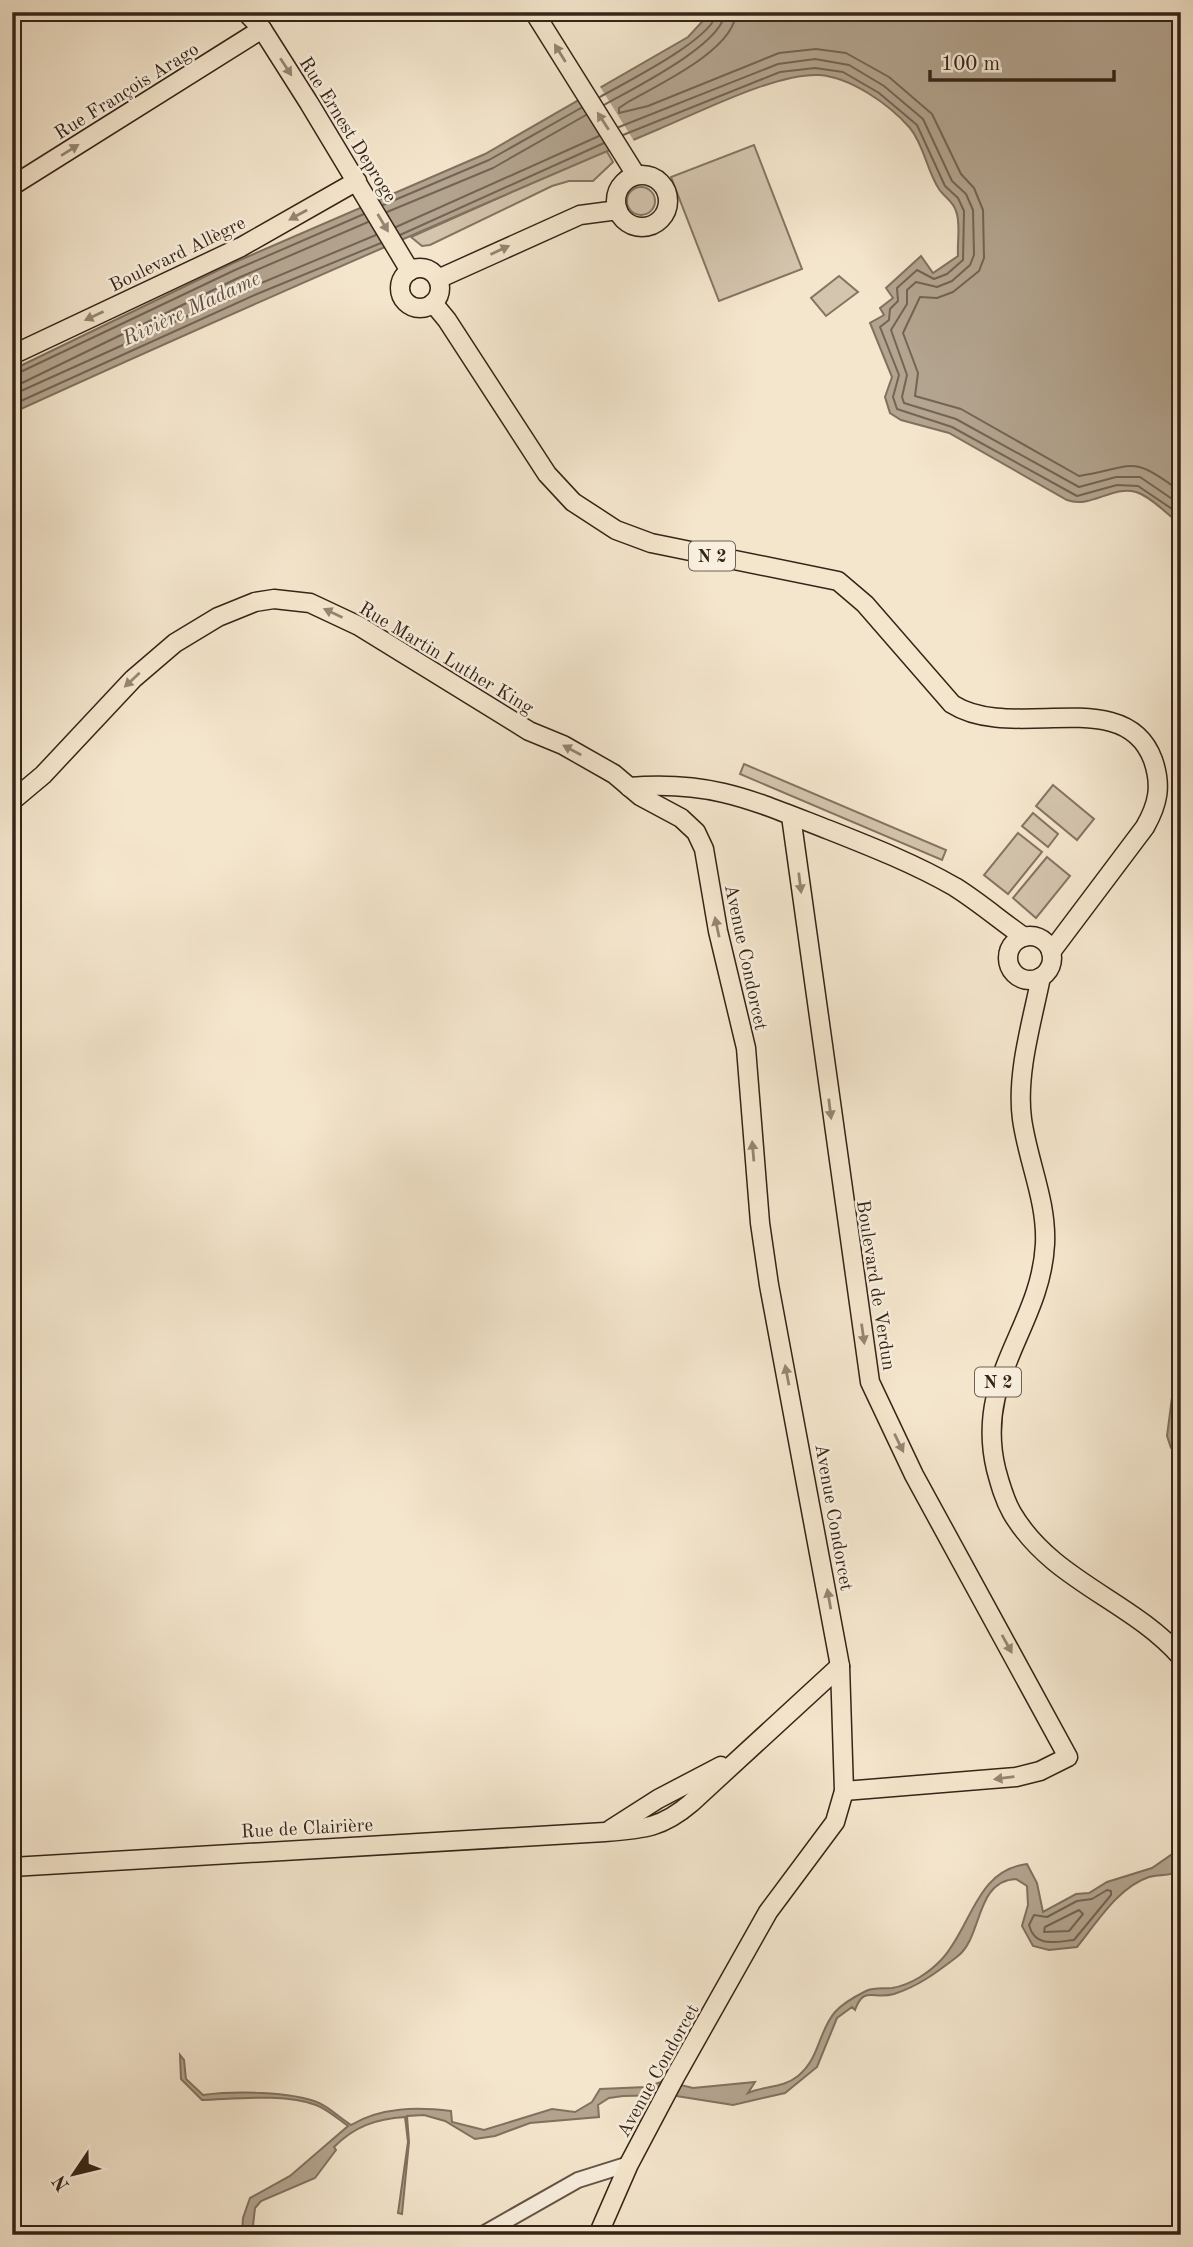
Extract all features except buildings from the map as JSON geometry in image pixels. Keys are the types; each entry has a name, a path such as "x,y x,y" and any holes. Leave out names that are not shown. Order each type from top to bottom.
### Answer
{"main road":[{"name":"Rue Ernest Deproge","path":"246,12 262,30 410,271"},
{"path":"534,12 636,175"},
{"name":"Rue François Arago","path":"12,186 262,30"},
{"path":"636,175 653,177 665,188 668,204 666,212 654,224 638,226 630,223 618,210 618,192 622,185 636,175"},
{"name":"Boulevard Allègre","path":"12,355 362,189"},
{"path":"438,279 580,215 618,210"},
{"path":"429,270 438,279 439,295 433,303 415,307 405,300 401,283 410,271 429,270"},
{"name":"N 2","path":"433,303 447,320 547,474 573,502 594,517 616,530 651,543 838,581 865,604 950,702 969,712 1023,721 1102,718 1124,725 1137,736 1150,752 1157,770 1159,792 1156,808 1145,827 1051,952"},
{"name":"Rue Martin Luther King","path":"12,801 43,775 133,679 175,643 218,617 254,602 274,599 310,603 388,641 447,682 529,731 614,774 629,787"},
{"path":"629,787 670,784 732,793 885,852 953,886 1051,952 1051,967 1041,977 1026,980 1019,977 1010,966 1010,951 984,909"},
{"name":"Avenue Condorcet","path":"598,2235 629,2164 674,2077 768,1912 835,1822 844,1791 840,1666 769,1285 759,1211 746,1048 716,919 706,856 690,826 629,787"},
{"name":"Boulevard de Verdun","path":"791,816 870,1382 914,1475 1068,1757 1040,1771 1016,1777 844,1791"},
{"name":"N 2","path":"1031,937 1078,915"},
{"path":"1010,951 1031,937"},
{"name":"N 2","path":"1019,977 1026,994 1030,1034"},
{"name":"N 2","path":"1041,977 1030,1034 1022,1117 1042,1203 1045,1245 1040,1276 994,1396 991,1422 996,1467 1011,1511 1044,1554 1159,1637 1181,1657"},
{"name":"Rue de Clairière","path":"12,1867 605,1832 667,1822 840,1666"},
{"name":"Rue de Clairière","path":"605,1832 658,1799 738,1758"},
{"path":"634,1829 647,1819 658,1799 691,1803"}],"street":[{"path":"481,2235 578,2180 629,2164"}],"shaded area":[{"path":"754,145 802,269 719,301 671,177"},
{"path":"606,150 613,162 593,181 569,181 552,186 430,245 422,246 411,237"},
{"path":"641,187 651,191 655,201 651,211 641,215 631,211 627,201 631,191"},
{"path":"839,276 858,292 826,316 811,298"},
{"path":"744,764 946,850 942,860 740,774"},
{"path":"1053,785 1094,819 1077,840 1036,806"},
{"path":"1033,813 1058,834 1048,847 1022,826"},
{"path":"1018,833 1042,852 1008,894 984,875"},
{"path":"1047,857 1070,876 1036,918 1013,898"}],"water":[{"name":"Rivière Madame","path":"711,12 1181,12 1181,524 1136,492 1118,492 1085,502 1067,500 949,433 901,420 890,413 885,397 892,377 870,323 884,315 880,308 893,298 886,288 921,256 933,273 958,256 957,216 953,204 935,182 910,128 880,101 856,86 819,75 782,80 716,104 173,340 12,413 12,370 233,263 485,154 688,37"},
{"path":"1181,1328 1181,1394 1174,1432 1181,1438 1180,1450 1171,1448 1167,1436"},
{"path":"1181,1848 1181,1870 1149,1877 1127,1889 1108,1907 1077,1947 1049,1950 1033,1946 1022,1926 1028,1905 1027,1886 1016,1879 1003,1882 993,1889 986,1899 972,1936 958,1956 928,1978 903,1991 862,1998 855,2010 852,2007 837,2018 817,2067 785,2093 733,2105 670,2095 609,2098 598,2105 599,2117 530,2123 495,2136 475,2139 445,2121 424,2115 407,2116 409,2142 402,2214 398,2213 408,2142 405,2117 375,2122 350,2134 334,2147 336,2150 315,2178 261,2201 255,2208 252,2235 242,2235 243,2218 250,2198 290,2176 348,2126 324,2109 303,2101 260,2098 202,2100 181,2079 180,2055 184,2060 186,2079 203,2095 246,2093 293,2096 319,2103 351,2125 374,2115 400,2110 451,2111 452,2122 484,2130 552,2109 575,2112 592,2102 600,2089 646,2087 664,2081 693,2088 755,2082 748,2093 786,2083 798,2076 811,2061 829,2020 845,2003 869,1990 906,1984 932,1969 952,1946 986,1888 1010,1868 1027,1864 1037,1883 1043,1912 1076,1894 1089,1893 1107,1882 1152,1868"}],"pier":[{"path":"599,85 634,141 610,152 577,99"}]}
